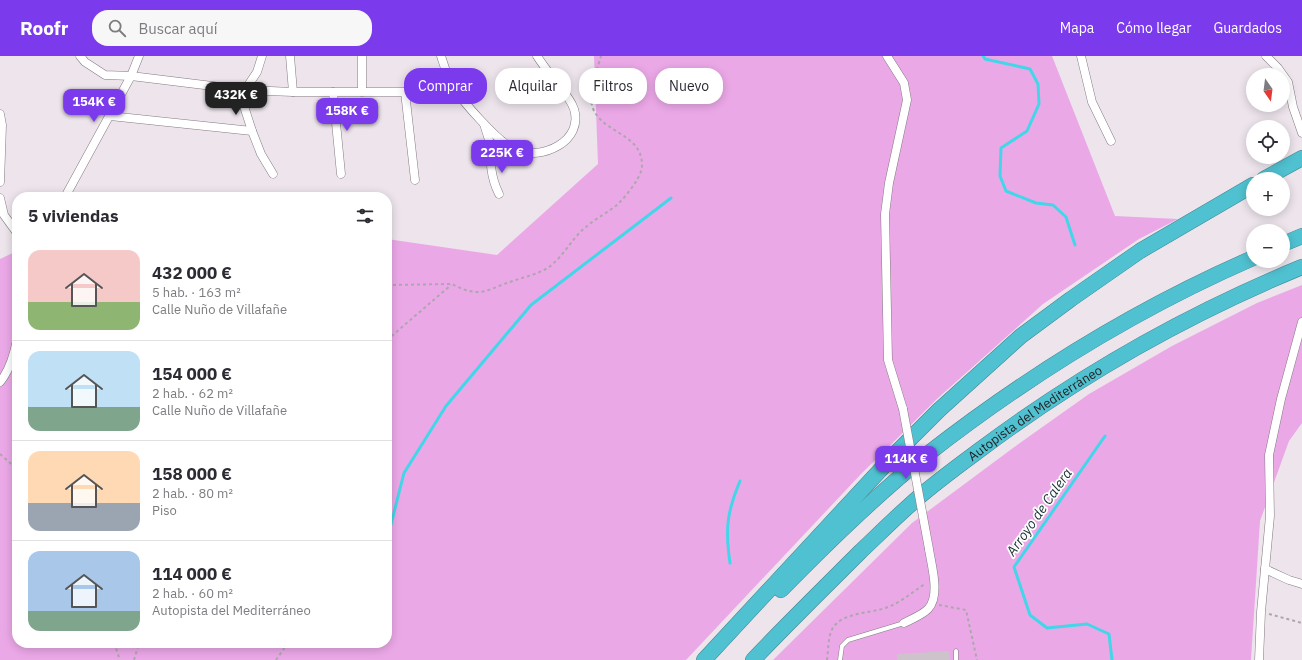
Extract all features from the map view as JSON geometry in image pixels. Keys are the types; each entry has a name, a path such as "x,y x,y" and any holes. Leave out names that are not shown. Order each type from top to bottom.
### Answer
{"highway":[{"path":"1277,172 1302,158"},
{"path":"704,660 896,452 939,410 1021,336 1140,251 1246,189"},
{"path":"1290,241 1302,236"},
{"path":"714,660 836,535 909,470 980,415 1058,361 1100,336 1153,306 1246,261"},
{"name":"Autopista del Mediterráneo","path":"752,660 911,503 1010,427 1082,380 1164,332 1262,283 1302,267"}],"street":[{"path":"80,56 85,62 105,75 131,76 245,90 293,92 404,92"},
{"path":"68,192 131,76 139,56"},
{"path":"262,56 257,72 245,90 242,100 261,154 272,174"},
{"path":"290,56 293,92"},
{"path":"362,56 362,92"},
{"path":"441,56 445,68"},
{"path":"467,104 503,142 516,150 534,153 544,152 567,139 574,128 575,114 573,106 537,56"},
{"path":"888,56 904,83 907,100 889,183 885,214 888,360 903,408 934,580 934,598 932,604 928,609 904,624"},
{"path":"1081,56 1092,102 1111,141"},
{"path":"1266,56 1278,68 1288,82 1293,108 1302,132"},
{"path":"333,92 340,174"},
{"path":"406,104 415,180"},
{"path":"0,114 2,125 0,182"},
{"path":"110,116 252,131"},
{"path":"484,123 492,156"},
{"path":"499,194 492,178 492,156 493,147 497,143 503,142"},
{"path":"0,198 4,215 12,226"},
{"path":"1259,660 1261,612 1270,516 1269,456 1281,399 1302,324"},
{"path":"0,382 4,378 12,362"},
{"path":"1265,569 1302,584"}],"lane":[{"path":"840,660 842,646 848,640 904,624"},
{"path":"956,651 956,660"}],"path":[{"path":"392,285 452,284 460,288 476,292 491,289 532,276 549,267 561,256 580,232 595,219 617,204 632,188 639,177 642,168 641,157 637,146 620,132 610,128 602,122 594,113 591,97 601,56"},
{"path":"392,336 452,284"},
{"path":"0,454 12,465"},
{"path":"827,660 830,634 838,621 886,608 902,600 916,589 934,580"},
{"path":"932,604 966,610 977,660"},
{"path":"1261,612 1302,623"},
{"path":"116,648 120,660"},
{"path":"134,660 138,648"},
{"path":"276,660 284,648"}],"shaded area":[{"path":"594,56 1052,56 1115,216 1178,219 1139,239 1043,304 938,398 861,474 686,660 0,660 0,259 12,253 12,648 392,648 392,240 497,255 598,164 596,104 647,104 647,68 594,68"},
{"path":"1302,285 1302,423 1289,441 1260,521 1251,660 773,660 912,523 1089,394 1172,346 1257,303"}],"building":[{"path":"949,651 950,660 897,660 897,654"}],"waterway":[{"name":"Arroyo de Calera","path":"983,56 985,59 1030,69 1038,84 1039,104 1027,131 1001,148 1000,176 1006,191 1036,203 1053,205 1066,217 1075,245"},
{"path":"392,520 404,473 446,406 531,305 671,198"},
{"name":"Arroyo de Calera","path":"1105,436 1014,567 1030,615 1047,628 1087,624 1109,634 1112,660"},
{"path":"730,563 728,521 732,502 740,481"}]}
